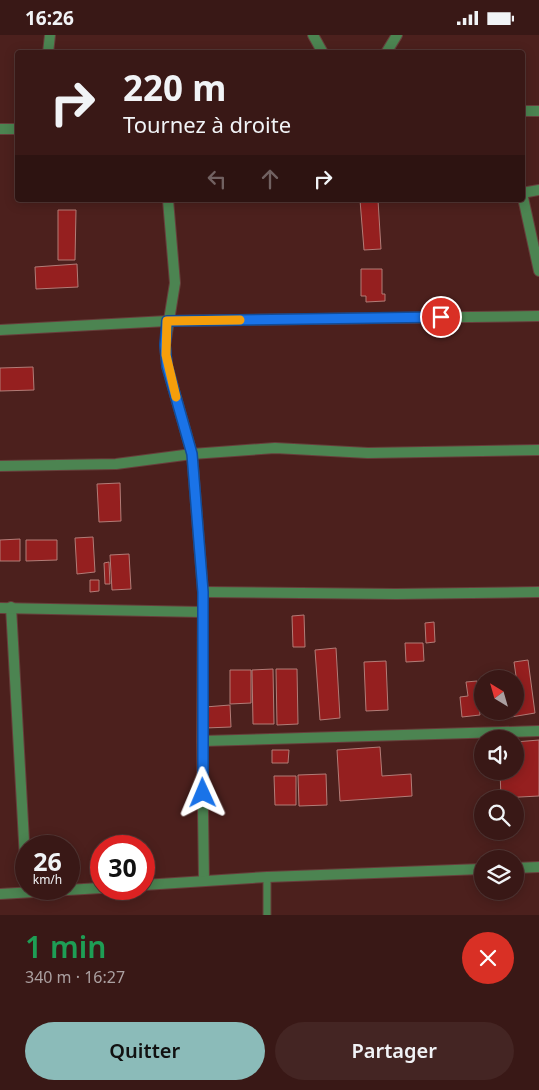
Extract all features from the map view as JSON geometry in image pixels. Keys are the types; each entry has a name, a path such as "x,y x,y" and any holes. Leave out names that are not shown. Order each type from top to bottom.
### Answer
{"street":[{"path":"48,50 50,35"},
{"path":"313,35 321,50"},
{"path":"388,50 398,35"},
{"path":"525,111 539,111"},
{"path":"0,129 15,129"},
{"path":"525,192 539,190"},
{"path":"168,202 174,283 165,345 167,366 192,454 203,592 202,741 204,881"},
{"path":"524,202 539,271"},
{"path":"0,330 167,321 539,316"},
{"path":"0,466 116,464 192,454 275,448 368,453 539,449"},
{"path":"203,592 396,594 539,592"},
{"path":"12,607 24,835"},
{"path":"0,608 202,612"},
{"path":"202,741 539,731"},
{"path":"524,868 539,867"},
{"path":"155,884 266,877 474,869"},
{"path":"0,894 15,892"}],"lane":[{"path":"266,877 267,915"}],"building":[{"path":"360,202 378,202 381,249 364,250"},
{"path":"58,210 76,210 75,260 58,260"},
{"path":"77,264 78,287 36,289 35,267"},
{"path":"361,269 382,269 382,294 385,294 385,301 366,302 366,296 361,296"},
{"path":"33,367 34,390 0,391 0,368"},
{"path":"120,483 121,521 99,522 97,484"},
{"path":"93,537 95,572 77,574 75,538"},
{"path":"20,539 20,561 0,561 0,540"},
{"path":"26,540 57,540 57,560 26,561"},
{"path":"129,554 131,589 112,590 110,555"},
{"path":"109,562 110,584 105,584 104,563"},
{"path":"90,580 99,580 99,591 90,592"},
{"path":"304,615 305,647 293,647 292,616"},
{"path":"434,622 435,642 426,643 425,623"},
{"path":"405,643 423,643 424,661 406,662"},
{"path":"336,648 340,718 320,720 315,650"},
{"path":"528,660 535,713 524,715 524,670 515,670 514,662"},
{"path":"386,661 388,710 366,711 364,662"},
{"path":"273,669 274,724 253,724 252,670"},
{"path":"276,669 297,669 298,724 277,725"},
{"path":"230,670 251,670 251,703 230,704"},
{"path":"474,681 474,716 462,717 460,697 468,696 466,682"},
{"path":"230,705 231,727 205,728 205,707"},
{"path":"539,740 539,796 524,797 524,790 501,790 500,780 524,780 524,741"},
{"path":"380,747 382,776 411,774 412,796 340,801 337,750"},
{"path":"272,750 289,750 288,763 272,763"},
{"path":"326,774 327,805 299,806 298,775"},
{"path":"274,776 296,776 296,805 275,805"}],"slow traffic":[{"path":"176,397 167,366 165,345 167,321 240,320"}],"route":[{"path":"203,793 203,592 192,454 167,366 165,345 167,321 441,317"}]}
